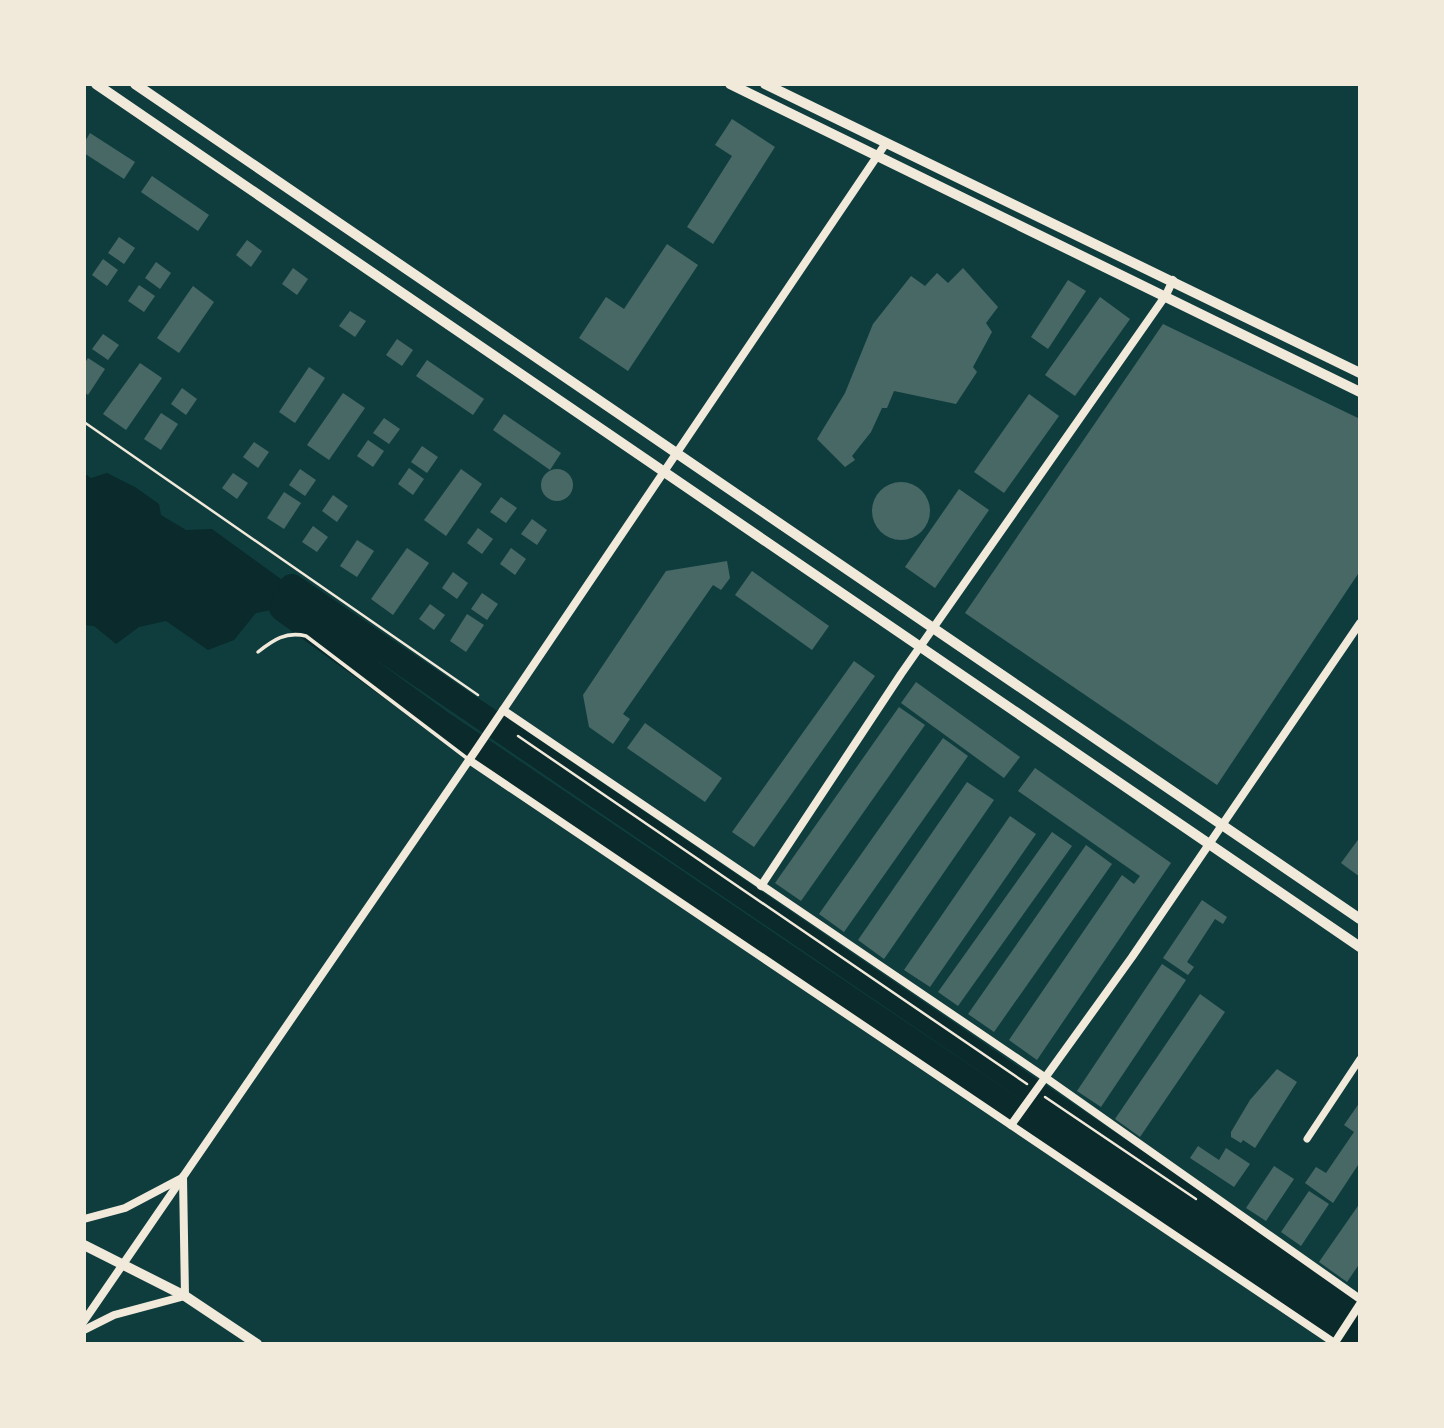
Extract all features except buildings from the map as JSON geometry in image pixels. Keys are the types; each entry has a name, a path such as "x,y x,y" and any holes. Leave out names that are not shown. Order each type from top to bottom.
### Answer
{"main road":[{"path":"96,84 1360,947"},
{"path":"135,84 1360,919"},
{"path":"730,84 1360,392"},
{"path":"765,84 1360,373"},
{"path":"84,1245 185,1296 257,1344"}],"street":[{"path":"84,1321 476,750 886,144"},
{"path":"761,886 933,627 1166,295 1173,280"},
{"path":"1011,1125 1210,844 1360,623"},
{"path":"469,760 1336,1341 1359,1304 1046,1078 503,710"},
{"path":"1307,1139 1360,1059"},
{"path":"84,1219 125,1208 183,1177"},
{"path":"84,1330 114,1315 185,1296 183,1177"}],"lane":[{"path":"258,652 282,636 294,633 306,636 469,760"}],"path":[{"path":"84,422 478,695"},
{"path":"518,736 1034,1089"}],"water":[{"path":"84,473 91,478 107,473 135,487 159,504 161,515 186,530 212,529 292,587 282,608 256,613 234,640 208,650 166,621 139,627 116,644 94,626 84,625"}],"waterway":[{"path":"1359,1344 442,724 282,608 292,587 1360,1315"}]}
